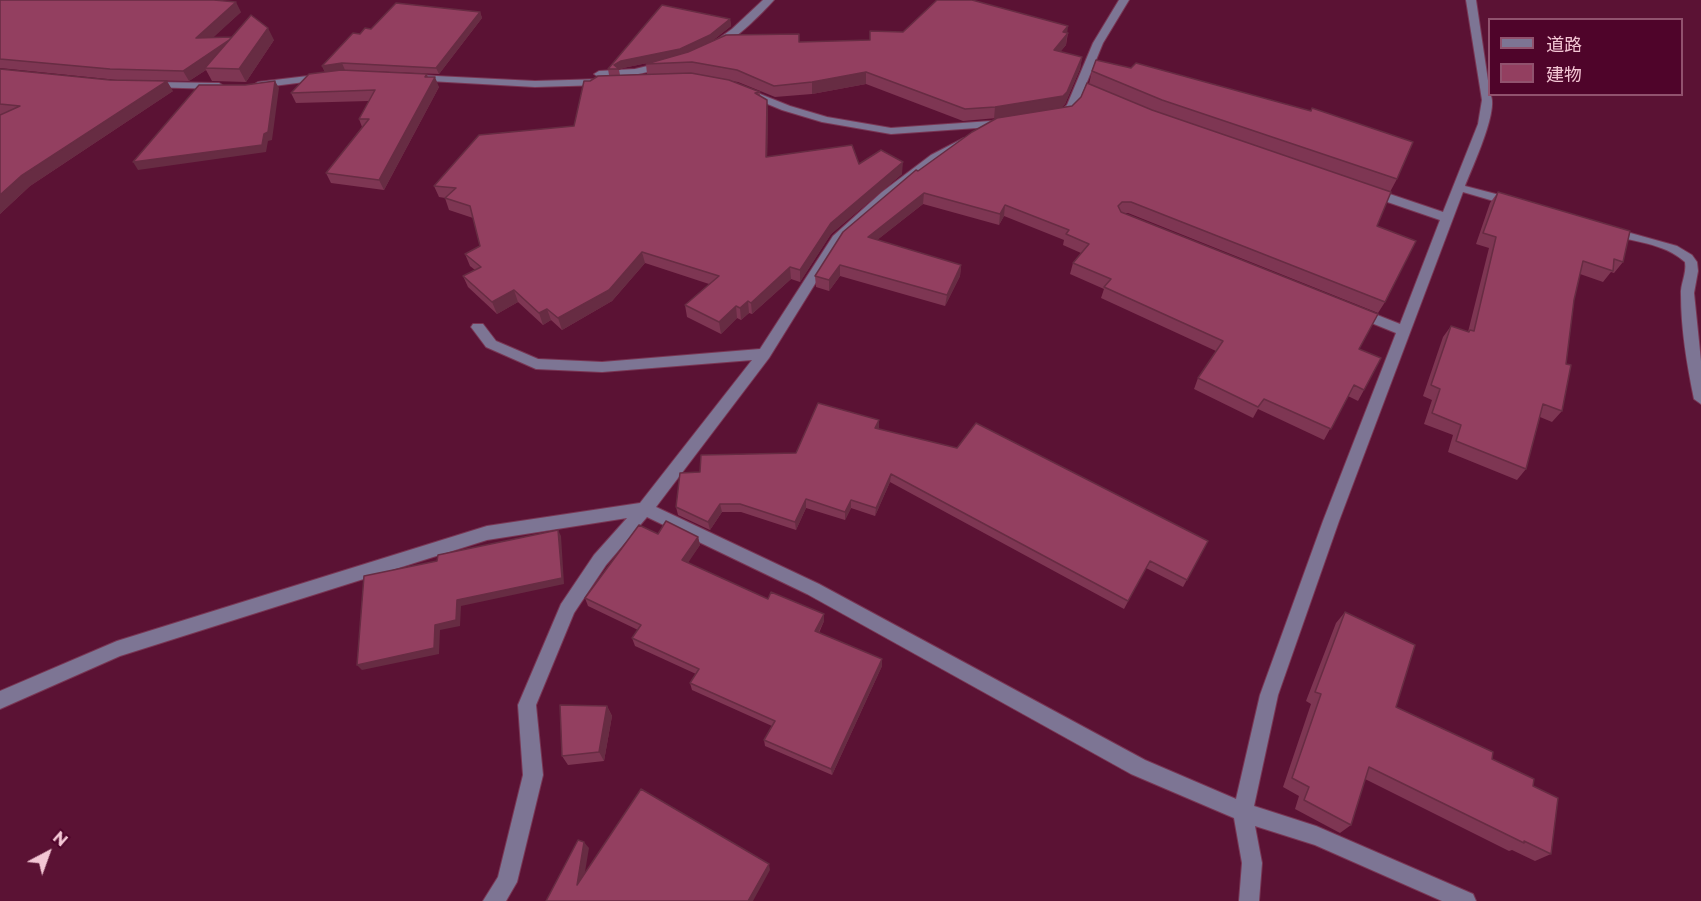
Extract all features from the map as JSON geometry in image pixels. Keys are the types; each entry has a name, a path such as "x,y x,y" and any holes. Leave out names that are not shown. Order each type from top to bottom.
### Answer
{"street":[{"path":"704,51 724,42 757,0"},
{"path":"739,25 769,0"},
{"path":"1047,116 1065,112 1085,88 1098,43 1124,0"},
{"path":"1249,901 1252,863 1243,812 1269,695 1331,521 1484,124 1487,100 1471,0"},
{"path":"494,81 635,72 675,62"},
{"path":"249,87 334,76"},
{"path":"402,77 535,84 648,80"},
{"path":"139,85 227,86"},
{"path":"744,90 786,108 858,127 891,131 1016,121"},
{"path":"493,901 507,882 533,775 527,705 567,609 600,561 645,509 764,354 837,239 886,195 935,157 994,124"},
{"path":"1460,188 1526,207"},
{"path":"1364,190 1448,218"},
{"path":"1592,226 1669,248 1686,256 1691,262 1693,269 1687,294 1701,399"},
{"path":"1340,305 1405,331"},
{"path":"478,327 491,344 536,364 602,367 764,354"},
{"path":"0,700 117,649 487,533 645,509 813,588 1138,767 1243,812 1316,836 1466,901"}],"building":[{"path":"0,0 214,0 236,2 196,38 232,37 183,71 110,69 0,59"},
{"path":"937,0 972,0 1068,26 1063,32 1068,33 1054,50 1082,57 1067,92 1063,96 995,107 965,109 866,72 774,86 737,70 692,62 646,64 688,52 726,35 799,34 799,42 870,40 870,31 903,32"},
{"path":"396,3 480,12 436,68 342,63 322,66 353,33 360,34 365,28 371,29"},
{"path":"662,5 730,19 710,35 680,49 621,61 614,65 619,69 608,69"},
{"path":"251,15 268,28 239,69 205,68"},
{"path":"1096,60 1131,68 1136,63 1311,111 1312,108 1413,142 1397,179 1162,100 1092,71"},
{"path":"0,69 110,80 167,81 21,176 0,195 0,115 20,106 0,104"},
{"path":"341,70 427,74 425,77 435,77 379,180 326,173 369,119 359,119 375,90 291,93 309,74"},
{"path":"691,73 729,80 760,92 755,93 767,100 766,157 852,145 859,164 881,150 903,162 831,223 800,270 790,267 751,303 748,301 740,308 736,306 719,322 685,305 719,276 642,252 609,290 558,318 547,309 539,313 514,290 492,302 463,276 481,267 465,254 480,246 470,206 445,198 456,188 434,186 479,135 574,126 584,81 590,81 598,76"},
{"path":"275,81 268,132 264,134 262,145 133,162 199,85 245,85"},
{"path":"1087,83 1152,110 1391,192 1377,226 1416,241 1385,302 1131,202 1122,202 1118,206 1121,212 1378,314 1359,349 1381,358 1364,390 1354,385 1331,429 1264,399 1258,407 1198,378 1223,341 1104,287 1111,279 1073,263 1089,244 1066,234 1069,230 1005,205 1000,214 924,193 868,237 961,265 947,295 840,265 829,280 815,276 843,232 916,170 918,171 972,132 997,118 1072,106 1081,97"},
{"path":"1498,192 1630,231 1623,262 1614,259 1613,271 1583,261 1574,300 1566,364 1571,365 1562,411 1543,404 1526,469 1456,441 1461,425 1432,413 1440,389 1431,385 1451,326 1469,332 1474,331 1496,237 1483,233"},
{"path":"818,403 879,420 875,428 957,448 976,423 1208,541 1187,580 1150,561 1128,601 891,474 876,508 851,500 845,512 806,499 795,522 740,504 720,504 708,522 676,507 680,473 700,472 701,455 796,453"},
{"path":"666,521 698,537 682,560 768,599 771,592 824,614 815,631 882,659 831,769 764,740 775,721 690,683 699,669 632,638 641,625 585,598 639,525 658,534"},
{"path":"558,530 562,578 457,600 456,620 435,625 434,648 357,665 364,576 437,561 438,555"},
{"path":"1345,612 1415,645 1396,707 1493,752 1492,759 1534,779 1533,786 1558,798 1551,854 1369,767 1351,825 1304,800 1309,787 1292,778 1321,694 1315,692"},
{"path":"560,705 607,706 599,752 562,756"},
{"path":"641,789 769,864 748,901 546,901 578,840 584,842 577,885"}]}
